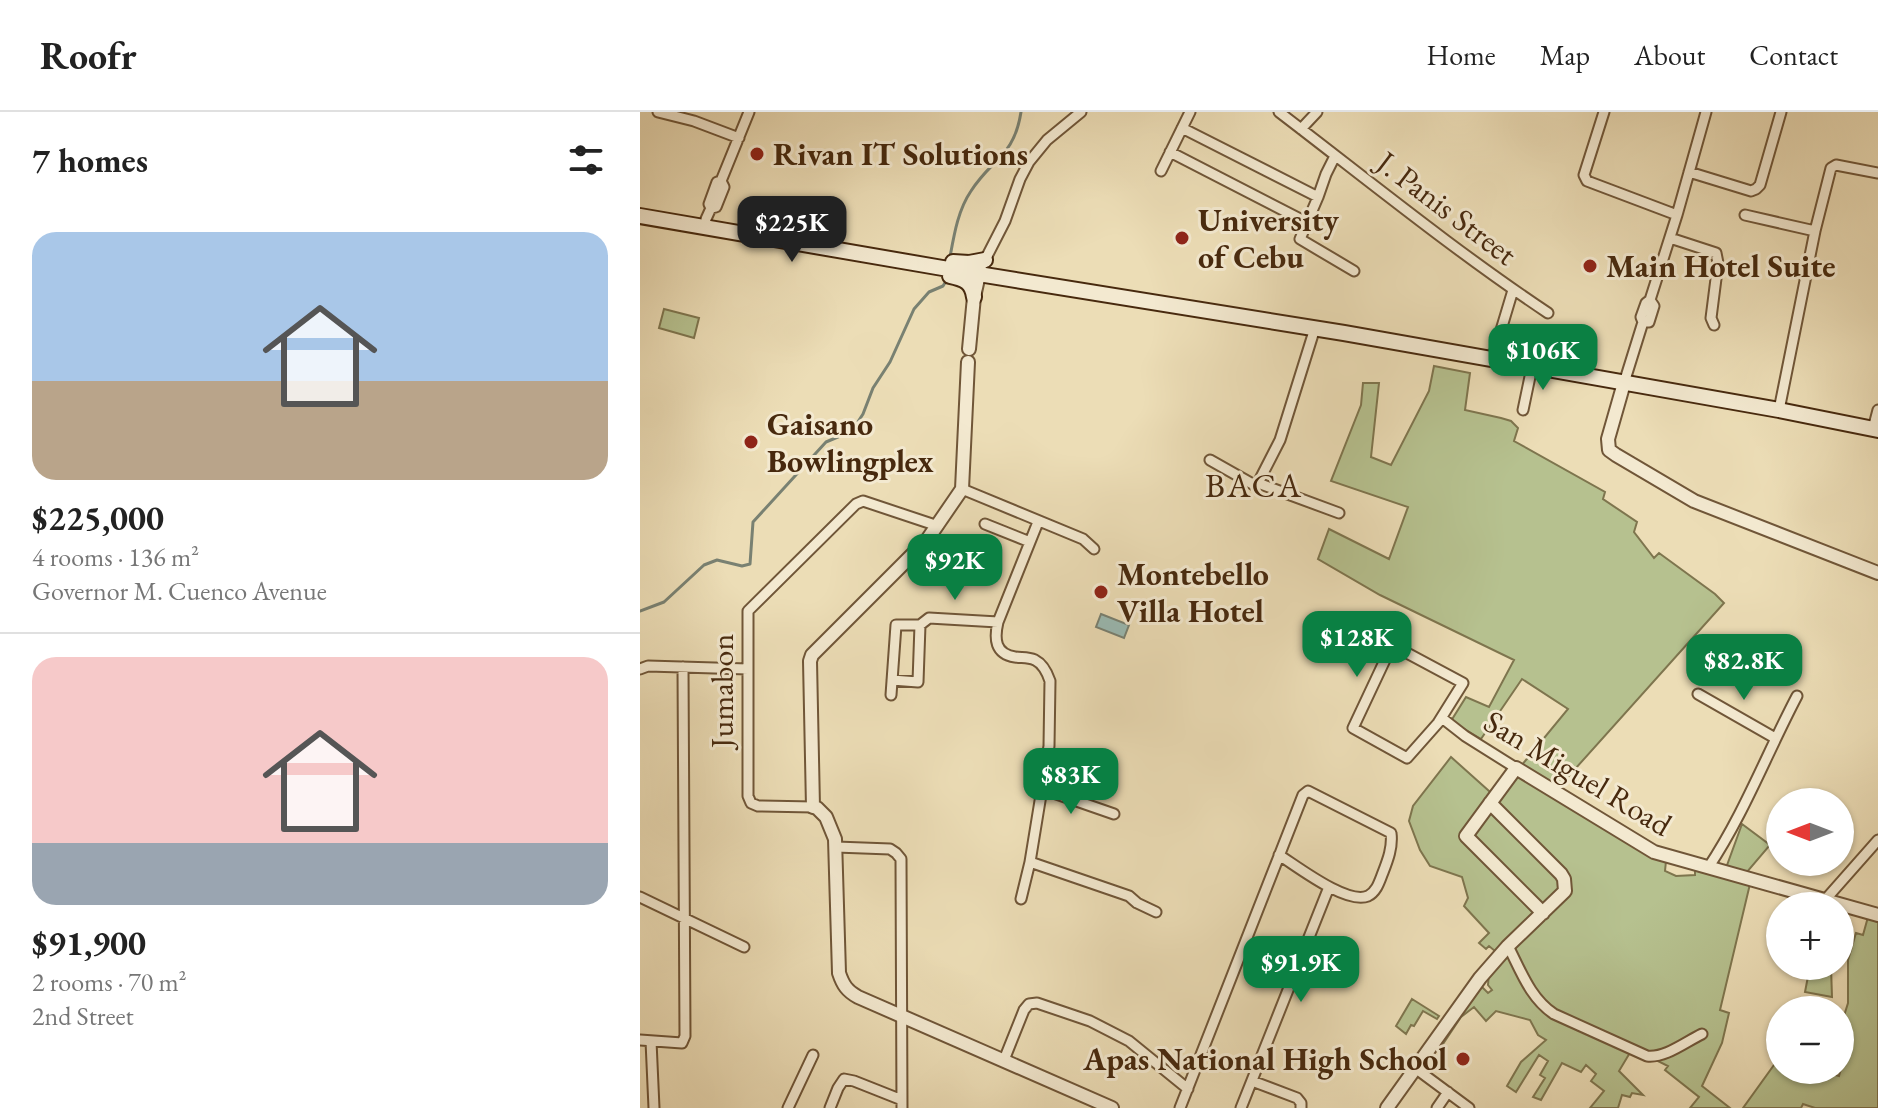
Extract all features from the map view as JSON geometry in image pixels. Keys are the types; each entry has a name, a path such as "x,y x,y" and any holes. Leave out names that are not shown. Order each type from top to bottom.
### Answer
{"main road":[{"path":"640,207 708,213 819,247"},
{"path":"640,216 924,265"},
{"path":"640,224 758,244 819,247"},
{"path":"869,255 958,270 982,267 1876,430"},
{"path":"958,270 969,283 974,297"}],"street":[{"path":"658,112 694,121 739,138"},
{"path":"708,213 716,207 720,198 724,187 721,181 749,112"},
{"path":"1161,171 1190,112"},
{"name":"J. Panis Street","path":"1279,112 1513,290 1548,313"},
{"path":"1301,129 1317,112"},
{"path":"1604,112 1584,175 1587,181 1677,215"},
{"path":"1706,112 1650,300 1653,308 1649,322 1643,322 1624,383 1608,439 1609,450 1694,501 1878,573"},
{"path":"1689,172 1751,191 1756,189 1760,185 1781,112"},
{"path":"1078,114 1047,140 1029,162 982,267 974,297 968,356 962,489 927,540 812,655 813,807 826,817 836,847 839,973 848,991 1112,1108"},
{"path":"1182,128 1318,197"},
{"path":"1170,152 1306,222"},
{"path":"1335,156 1300,239 1354,271"},
{"path":"1779,410 1815,231 1831,168 1836,165 1878,173"},
{"path":"1745,215 1815,231"},
{"path":"1670,238 1716,253 1718,263 1711,318 1714,325"},
{"path":"1492,360 1513,290"},
{"path":"1210,460 1256,486 1280,440 1315,328"},
{"path":"1523,410 1532,367"},
{"path":"1876,430 1878,410"},
{"path":"1258,483 1339,513"},
{"path":"962,489 1083,539 1094,549"},
{"name":"Jumabon","path":"813,807 758,806 751,803 748,796 748,611 856,504 863,501 938,526"},
{"path":"1021,899 1049,746 1050,681 1047,672 1036,660 1002,653 995,638 998,622 1038,522"},
{"path":"985,524 1030,542"},
{"path":"891,695 896,625 920,625 932,618 998,622"},
{"path":"892,680 918,682 920,625"},
{"path":"1392,645 1463,683 1442,718 1407,758 1353,728 1392,645"},
{"path":"640,669 648,666 748,669"},
{"path":"640,1040 682,1043 685,1036 683,667"},
{"path":"1698,694 1775,738"},
{"path":"1708,868 1727,839 1797,696"},
{"name":"San Miguel Road","path":"1442,718 1465,736 1654,852 1796,892"},
{"path":"1516,768 1466,836 1543,913"},
{"path":"1042,789 1114,814"},
{"path":"1180,1108 1188,1089 1279,855 1303,795 1308,791 1391,833 1389,857 1376,890 1367,896 1355,898 1329,887 1279,855"},
{"path":"1387,1108 1469,991 1508,946 1565,891 1561,874 1490,803"},
{"path":"1832,892 1878,840"},
{"path":"830,1108 844,1079 904,1105 900,1014 901,859 890,849 836,847"},
{"path":"1030,862 1129,896 1156,912"},
{"path":"1241,1108 1329,887"},
{"path":"640,897 744,947"},
{"name":"San Miguel Road","path":"1854,908 1878,914"},
{"path":"1508,946 1534,996 1554,1014 1654,1057 1702,1034"},
{"path":"1004,1060 1024,1010 1029,1004 1037,1003 1090,1021 1129,1041 1188,1089"},
{"path":"651,1041 654,1108"},
{"path":"788,1108 813,1055"},
{"path":"1415,1068 1469,1108"},
{"path":"1252,1081 1297,1098 1301,1108"},
{"path":"1437,1108 1448,1092"}],"green space":[{"path":"664,309 699,318 694,338 659,328"},
{"path":"1434,366 1470,373 1465,410 1511,421 1518,428 1514,441 1605,492 1603,499 1637,522 1634,532 1654,558 1659,553 1724,603 1558,788 1521,766 1568,709 1522,679 1481,739 1451,721 1466,697 1489,707 1514,660 1380,595 1318,559 1329,529 1389,559 1408,507 1331,481 1361,405 1363,383 1379,383 1371,457 1391,465 1429,391"},
{"path":"1451,757 1498,799 1514,779 1523,776 1666,861 1665,871 1676,876 1695,875 1695,867 1750,884 1720,1010 1729,1013 1722,1043 1702,1086 1730,1108 1690,1108 1699,1097 1665,1070 1668,1066 1631,1051 1619,1071 1643,1095 1622,1095 1618,1108 1590,1108 1604,1091 1591,1081 1596,1074 1586,1065 1581,1072 1562,1063 1541,1100 1533,1097 1545,1078 1540,1075 1548,1061 1539,1055 1516,1092 1507,1086 1521,1062 1546,1040 1538,1035 1530,1020 1496,1011 1486,1021 1474,1007 1461,1017 1439,1050 1433,1047 1480,985 1488,993 1492,990 1488,985 1489,972 1499,962 1495,951 1479,943 1489,933 1464,906 1468,898 1462,877 1430,866 1409,821 1413,806"},
{"path":"1742,824 1766,842 1766,850 1747,872 1726,868"},
{"path":"1868,917 1878,919 1878,1108 1815,1108 1803,1104 1801,1108 1743,1108 1766,1076 1766,1084 1854,1084 1854,996 1848,996 1848,980 1854,980 1856,933 1863,935"},
{"path":"1807,980 1831,980 1832,996 1805,992"},
{"path":"1412,999 1439,1016 1437,1019 1423,1011 1406,1034 1396,1026"}],"water":[{"path":"1101,614 1129,625 1124,638 1096,627"}],"waterway":[{"path":"950,257 963,206 979,180 1008,148 1021,112"},
{"path":"640,611 664,602 704,565 717,560 742,566 750,564 753,522 826,442 852,431 890,362 914,309 929,292 943,286 946,281"}],"place":[{"name":"Rivan IT Solutions","path":"757,154"},
{"name":"University of Cebu","path":"1182,238"},
{"name":"Main Hotel Suite","path":"1590,266"},
{"name":"Gaisano Bowlingplex","path":"751,442"},
{"name":"Montebello Villa Hotel","path":"1101,592"},
{"name":"Apas National High School","path":"1463,1059"}],"district":[{"name":"BACA","path":"1254,485"}]}
